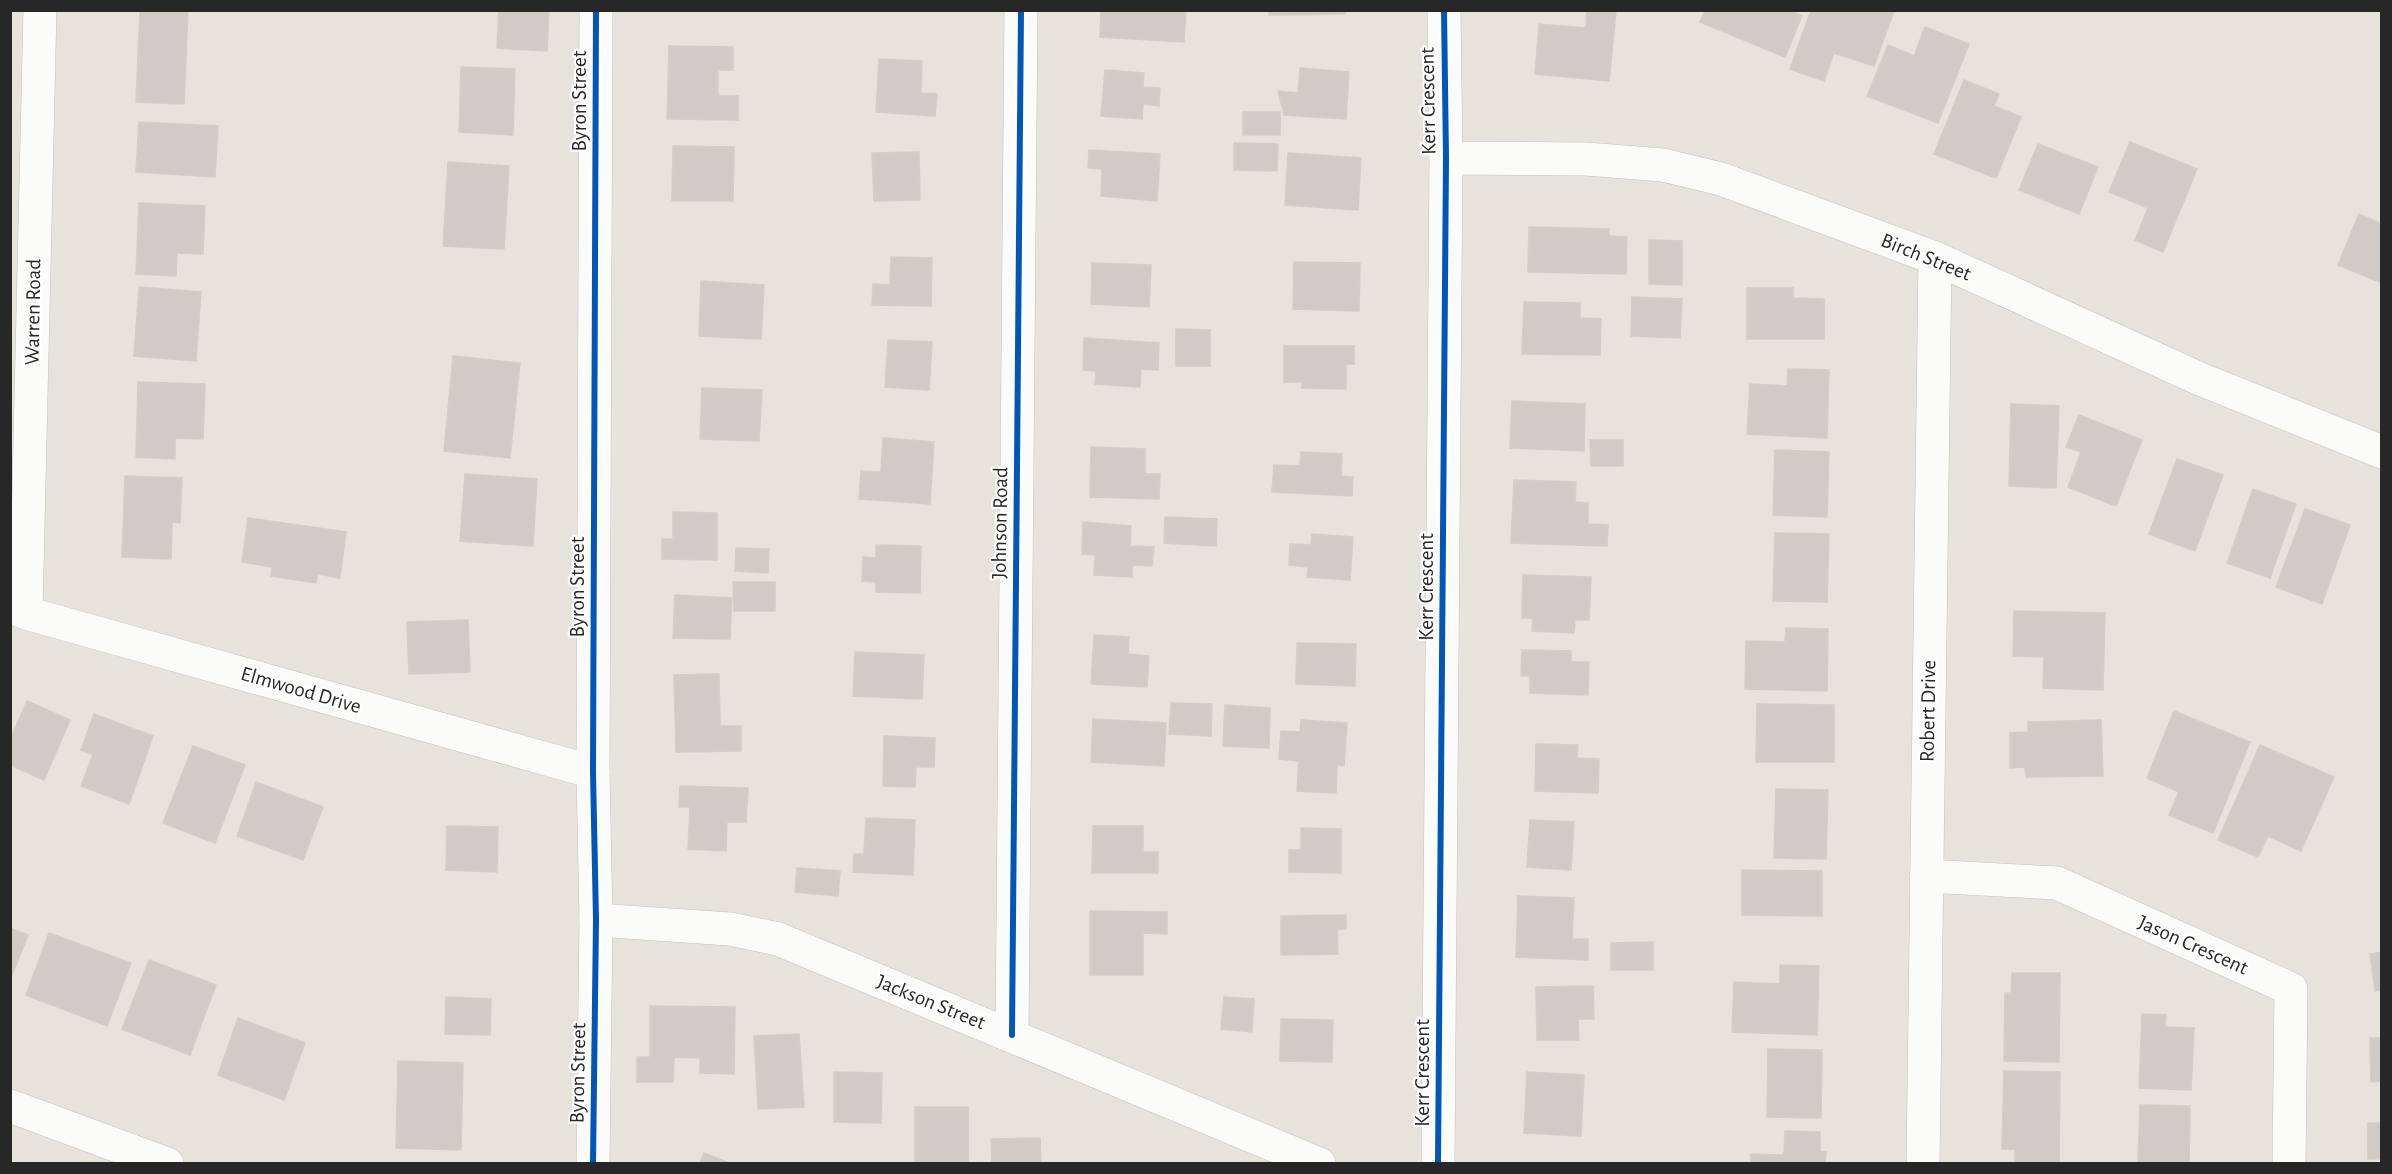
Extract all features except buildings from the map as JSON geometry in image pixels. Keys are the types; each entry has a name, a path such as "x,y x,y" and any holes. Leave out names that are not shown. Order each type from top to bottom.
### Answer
{"street":[{"name":"Warren Road","path":"18,610 40,10"},
{"name":"Byron Street","path":"593,1164 596,920 593,772 596,10"},
{"name":"Johnson Road","path":"1012,1035 1021,10"},
{"name":"Kerr Crescent","path":"1438,1164 1446,158 1444,10"},
{"name":"Birch Street","path":"1446,158 1586,159 1663,165 1721,179 1935,258 2200,379 2382,452"},
{"name":"Robert Drive","path":"1923,1164 1935,258"},
{"name":"Elmwood Drive","path":"18,610 593,772"},
{"name":"Jason Crescent","path":"1926,876 2057,883 2291,990 2289,1164"},
{"name":"Jackson Street","path":"596,920 730,929 778,939 1319,1164"},
{"path":"10,1106 167,1164"}],"cycle path":[{"path":"593,1164 596,920 593,772 596,10"},
{"path":"1012,1035 1021,10"},
{"path":"1438,1164 1446,158 1444,10"}]}
